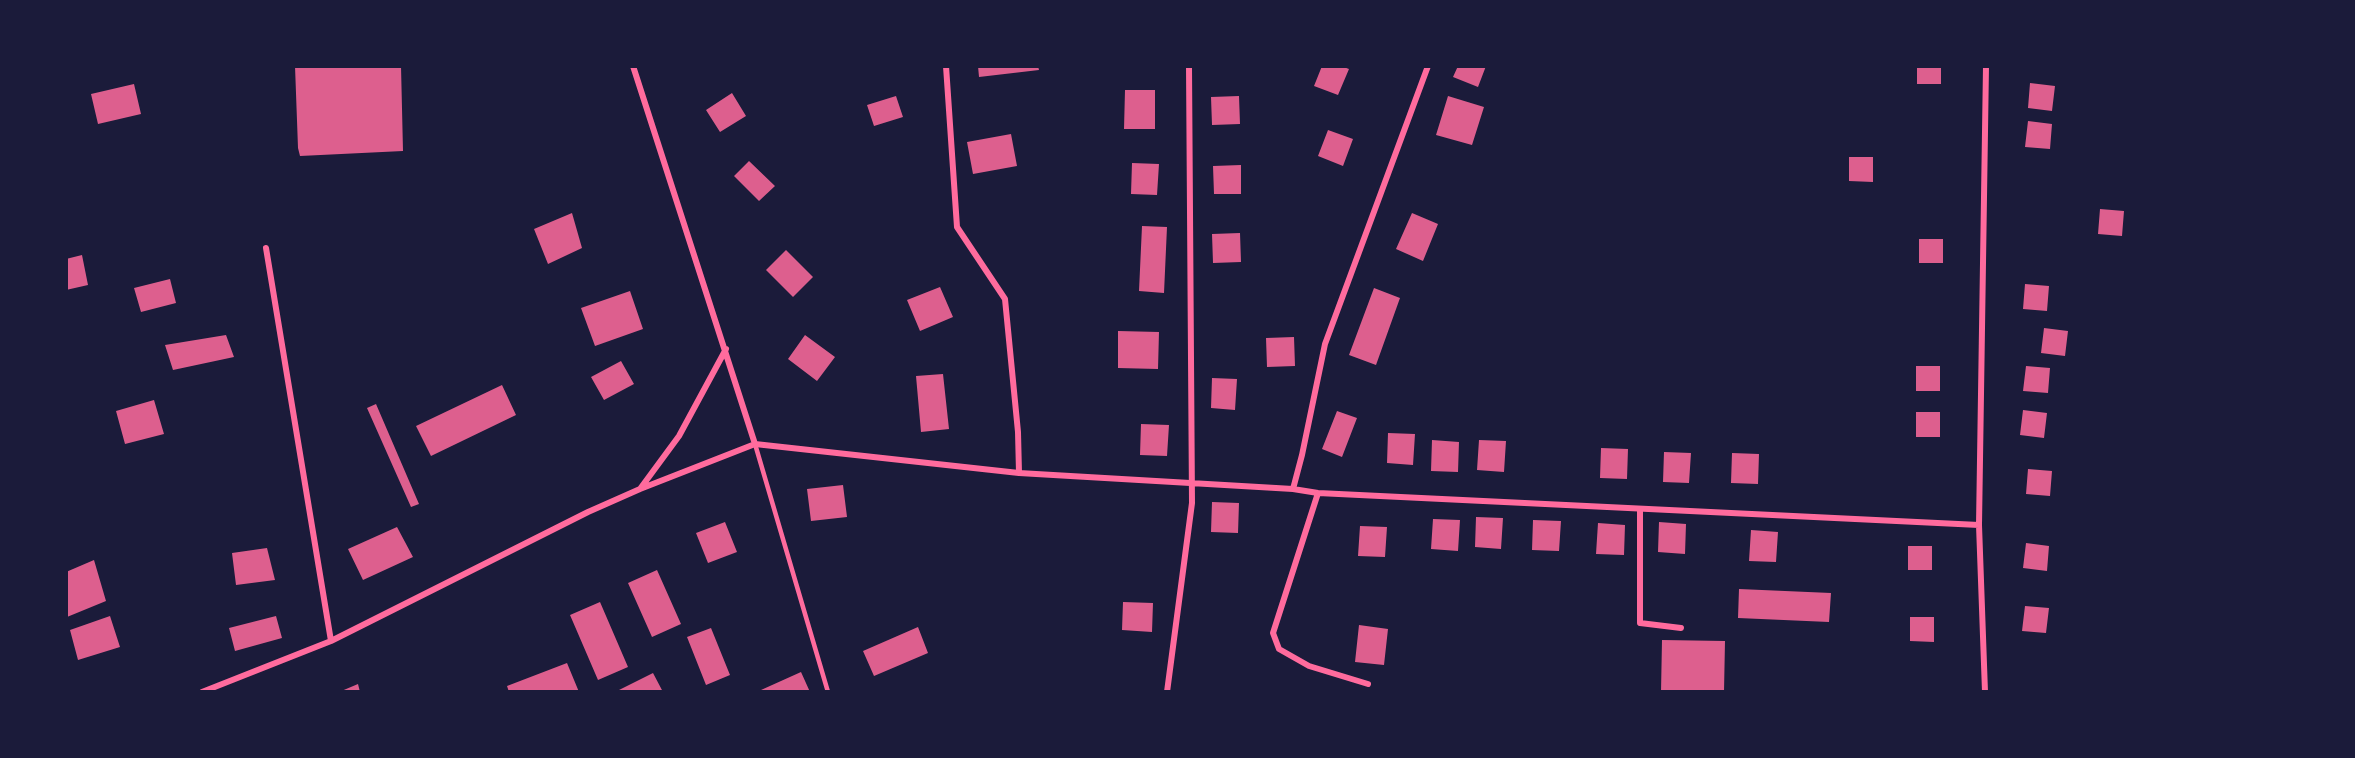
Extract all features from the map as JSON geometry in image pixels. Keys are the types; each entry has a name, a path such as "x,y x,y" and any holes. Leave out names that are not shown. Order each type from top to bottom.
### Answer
{"street":[{"path":"633,66 755,444"},
{"path":"946,66 957,226 1005,299 1018,432 1019,473"},
{"path":"1167,692 1192,503 1189,66"},
{"path":"1293,489 1325,344 1428,66"},
{"path":"1985,692 1978,525 1986,66"},
{"path":"266,248 331,641"},
{"path":"640,489 679,436 726,349"},
{"path":"202,692 331,641 577,518 640,489 755,444 1019,473 1293,489 1318,493 1978,525"},
{"path":"1318,493 1273,633 1279,649 1309,666 1368,684"},
{"path":"1640,509 1640,623 1681,628"}],"lane":[{"path":"755,444 828,692"}],"building":[{"path":"295,66 401,66 403,151 300,156"},
{"path":"978,66 1038,66 1039,70 979,77"},
{"path":"1322,66 1341,66 1349,69 1338,95 1314,86"},
{"path":"1458,66 1486,66 1478,87 1453,77"},
{"path":"1917,66 1941,66 1941,84 1917,84"},
{"path":"2030,83 2055,86 2052,111 2028,108"},
{"path":"134,84 141,114 98,124 91,94"},
{"path":"1125,90 1155,90 1155,129 1124,129"},
{"path":"732,93 746,116 720,132 706,110"},
{"path":"896,96 903,117 874,126 867,105"},
{"path":"1239,96 1240,124 1212,125 1211,97"},
{"path":"1448,96 1484,107 1472,145 1436,135"},
{"path":"2028,121 2052,124 2050,149 2025,147"},
{"path":"1328,130 1353,139 1343,166 1318,156"},
{"path":"1011,134 1017,166 973,174 967,142"},
{"path":"1849,157 1873,157 1873,182 1849,181"},
{"path":"749,161 775,186 759,201 734,176"},
{"path":"1132,163 1159,164 1157,195 1131,194"},
{"path":"1241,165 1241,194 1214,194 1213,166"},
{"path":"2100,209 2124,211 2122,236 2098,234"},
{"path":"572,213 582,248 548,264 534,229"},
{"path":"1412,213 1438,224 1423,261 1396,249"},
{"path":"1142,226 1167,227 1164,293 1139,291"},
{"path":"1240,233 1241,262 1213,263 1212,234"},
{"path":"1919,239 1943,239 1943,263 1919,263"},
{"path":"786,250 813,277 793,297 766,270"},
{"path":"82,255 88,285 66,290 66,259"},
{"path":"170,279 176,303 141,312 134,288"},
{"path":"2025,284 2049,286 2047,311 2023,309"},
{"path":"940,287 953,317 920,331 907,300"},
{"path":"1374,288 1400,298 1376,365 1349,355"},
{"path":"630,291 643,329 595,346 581,308"},
{"path":"2044,328 2068,331 2065,356 2041,353"},
{"path":"1118,331 1159,332 1158,369 1118,368"},
{"path":"226,335 234,357 173,370 165,345"},
{"path":"805,335 835,357 817,381 788,359"},
{"path":"1294,337 1295,366 1267,367 1266,338"},
{"path":"621,361 634,384 604,400 591,377"},
{"path":"1916,366 1940,366 1940,391 1916,391"},
{"path":"2026,366 2050,368 2048,393 2023,391"},
{"path":"943,374 949,429 921,432 916,376"},
{"path":"1212,378 1237,379 1235,410 1211,408"},
{"path":"502,385 516,415 431,456 416,426"},
{"path":"154,400 164,434 125,444 116,411"},
{"path":"376,404 419,504 411,507 367,408"},
{"path":"2023,410 2047,413 2044,438 2020,435"},
{"path":"1337,411 1357,418 1342,457 1322,449"},
{"path":"1916,412 1940,412 1940,437 1916,437"},
{"path":"1141,424 1169,425 1167,456 1140,455"},
{"path":"1388,433 1415,434 1413,465 1387,463"},
{"path":"1432,440 1459,442 1458,472 1431,471"},
{"path":"1479,440 1506,441 1504,472 1477,470"},
{"path":"1601,448 1628,449 1627,479 1600,478"},
{"path":"1664,452 1691,453 1689,483 1663,482"},
{"path":"1732,453 1759,454 1758,484 1731,483"},
{"path":"2028,469 2052,471 2050,496 2026,494"},
{"path":"843,485 847,517 811,521 807,489"},
{"path":"1212,502 1239,503 1238,533 1211,532"},
{"path":"1476,517 1503,518 1501,549 1475,547"},
{"path":"1433,519 1460,520 1458,551 1431,549"},
{"path":"1533,520 1561,521 1559,551 1532,550"},
{"path":"725,522 737,552 708,563 696,533"},
{"path":"1659,522 1686,524 1685,554 1658,552"},
{"path":"1598,523 1625,525 1624,555 1596,554"},
{"path":"1360,526 1387,527 1385,557 1358,556"},
{"path":"397,527 413,557 363,580 348,549"},
{"path":"1751,530 1778,532 1776,562 1749,561"},
{"path":"2026,543 2049,546 2047,571 2023,568"},
{"path":"1908,546 1932,546 1932,570 1908,570"},
{"path":"267,548 275,580 236,585 232,553"},
{"path":"94,560 106,601 67,617 66,572"},
{"path":"657,570 681,624 652,637 628,583"},
{"path":"1739,589 1831,593 1829,622 1738,618"},
{"path":"600,602 628,667 598,680 570,615"},
{"path":"1123,602 1153,603 1152,632 1122,630"},
{"path":"2025,606 2049,608 2046,633 2022,631"},
{"path":"110,616 120,647 78,660 70,630"},
{"path":"276,616 282,638 235,651 229,628"},
{"path":"1910,617 1934,617 1934,642 1910,641"},
{"path":"1359,625 1388,629 1384,665 1355,662"},
{"path":"918,627 928,653 874,676 863,651"},
{"path":"711,628 730,675 706,685 687,637"},
{"path":"1662,640 1725,641 1724,692 1661,692"},
{"path":"567,663 579,692 509,692 507,686"},
{"path":"801,672 810,692 762,692 761,690"},
{"path":"653,673 663,692 615,692"},
{"path":"358,684 360,692 339,692"}]}
